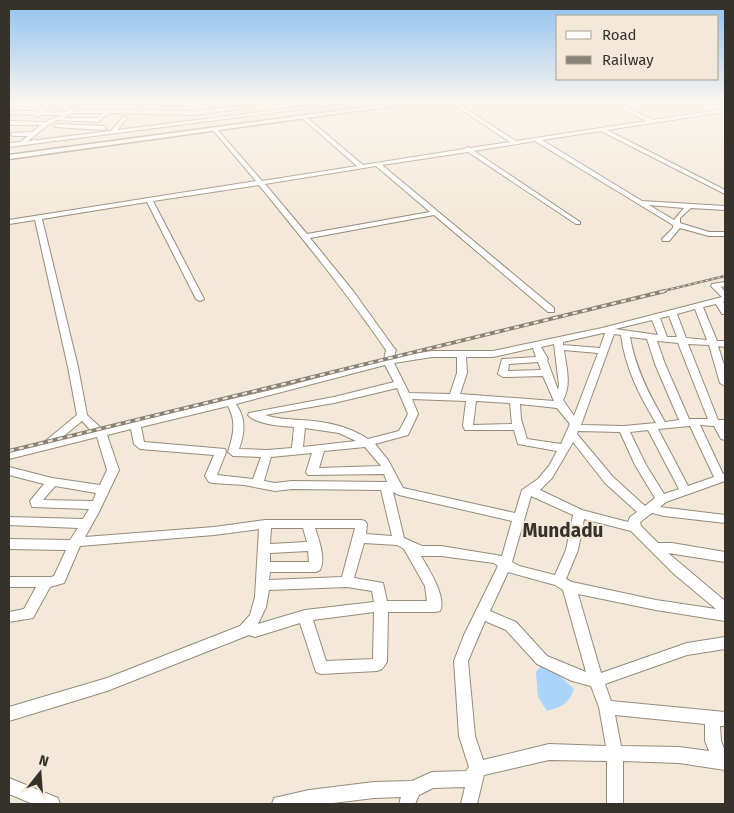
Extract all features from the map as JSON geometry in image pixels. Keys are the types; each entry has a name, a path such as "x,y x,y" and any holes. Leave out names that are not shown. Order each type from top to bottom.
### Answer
{"main road":[{"path":"9,156 114,141"},
{"path":"9,156 116,141"}],"street":[{"path":"22,144 25,141"},
{"path":"9,145 40,141"},
{"path":"76,141 77,146"},
{"path":"136,426 139,444 144,447 267,454 366,443 404,433 413,414 388,361 391,350 374,325 259,182 220,141"},
{"path":"332,141 361,166"},
{"path":"9,222 521,141"},
{"path":"538,141 642,203 664,219 704,233 725,234"},
{"path":"625,141 725,192"},
{"path":"468,149 578,223"},
{"path":"377,164 551,310"},
{"path":"149,200 200,299"},
{"path":"642,203 725,208"},
{"path":"666,239 677,228 678,218 689,206"},
{"path":"304,237 436,213"},
{"path":"9,582 59,580 75,544 114,468 101,434 82,416 73,367 38,218"},
{"path":"725,284 715,286 723,298 725,312"},
{"path":"9,455 231,403 388,361 421,355 493,354 536,345 559,343 723,298"},
{"path":"698,305 713,343 725,383"},
{"path":"672,312 694,374 725,437"},
{"path":"655,316 664,339"},
{"path":"606,331 664,339 725,344"},
{"path":"469,804 478,768 467,736 461,669 466,647 510,550 526,493 548,479 573,428 604,351 606,331"},
{"path":"625,334 628,352 657,427 685,490"},
{"path":"635,528 634,520 662,499 723,478 689,422 660,364 651,337"},
{"path":"559,343 604,351"},
{"path":"559,343 564,385 560,402"},
{"path":"536,345 573,428 609,480 647,510 725,519"},
{"path":"454,397 462,374 461,355"},
{"path":"542,359 505,361 503,374 548,373"},
{"path":"247,628 255,631 305,616 381,606 435,607 431,586 404,543 388,470 378,455 366,443 336,428 267,420 252,415 334,400 400,384"},
{"path":"406,396 454,397 515,402 560,402"},
{"path":"471,398 469,428 517,427"},
{"path":"515,402 517,427 523,443 563,448"},
{"path":"231,403 239,416 240,425 233,452"},
{"path":"45,446 82,416"},
{"path":"573,428 624,429 657,427 689,422 719,423"},
{"path":"297,451 300,423"},
{"path":"624,429 632,452 644,474 662,499"},
{"path":"319,449 312,472 388,470"},
{"path":"9,467 31,450"},
{"path":"221,452 211,476 213,479 275,487 292,485 390,486 406,494 518,518"},
{"path":"257,484 267,454"},
{"path":"9,471 52,482 104,490"},
{"path":"52,482 36,500 36,504 96,505"},
{"path":"531,491 579,513 635,528 725,609"},
{"path":"579,513 564,584 606,707 615,753 615,804"},
{"path":"9,521 86,524"},
{"path":"262,568 314,568 317,566 308,523"},
{"path":"9,714 107,684 240,633 247,628 256,617 262,585 262,549 265,524"},
{"path":"9,544 75,544 214,531 265,524 361,524 347,582"},
{"path":"359,538 404,543 421,551 441,551 497,559 515,570 564,584 656,605 725,616"},
{"path":"262,549 314,546"},
{"path":"655,548 672,548 725,557"},
{"path":"9,617 28,614 46,582"},
{"path":"262,585 347,582 378,587 381,606 380,662 377,665 321,668 305,616"},
{"path":"482,614 511,626 542,660 577,676 596,682 687,649 725,643"},
{"path":"606,707 719,719 713,740 723,761"},
{"path":"280,804 309,798 374,790 410,797 432,780 470,779 478,768 549,752 679,755 723,761"},
{"path":"9,786 52,804"}],"water":[{"path":"542,665 559,671 561,677 574,689 570,698 564,704 547,711 538,697 536,672"}],"railway":[{"path":"659,292 725,276"},
{"path":"9,451 665,291"}],"district":[{"name":"Mundadu","path":"563,530"}]}
